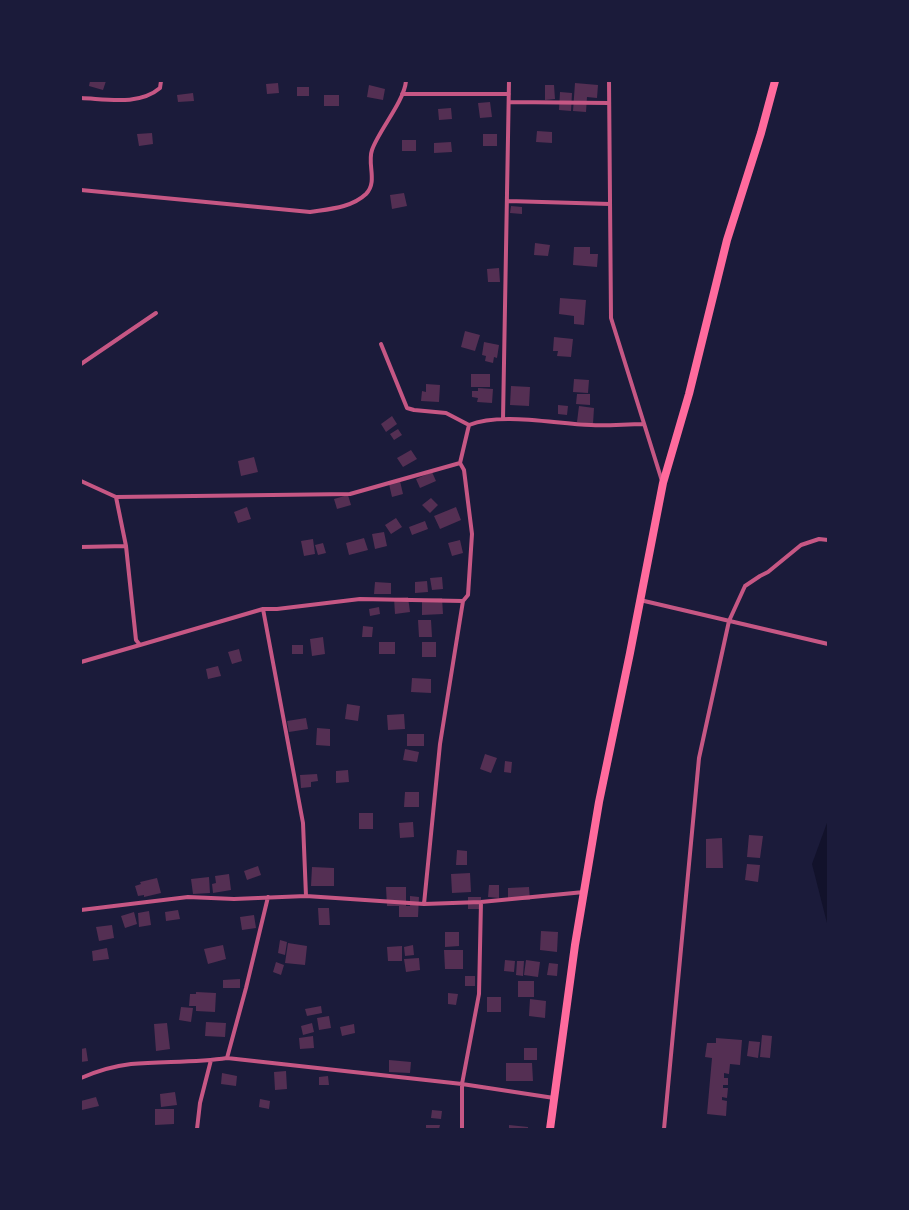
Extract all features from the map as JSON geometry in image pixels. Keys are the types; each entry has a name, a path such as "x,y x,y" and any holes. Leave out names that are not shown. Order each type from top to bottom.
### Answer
{"main road":[{"path":"550,1129 584,892 599,802 663,483 689,394 727,240 761,133 775,81"}],"street":[{"path":"81,98 128,100 143,97 160,88 160,81"},
{"path":"81,190 310,212 342,207 365,195 371,187 371,151 402,94 406,81"},
{"path":"502,419 508,202 509,81"},
{"path":"608,81 611,318 643,424 663,483"},
{"path":"402,94 509,94"},
{"path":"510,102 609,103"},
{"path":"508,202 610,204"},
{"path":"81,364 156,312"},
{"path":"380,344 406,408 446,413 469,425"},
{"path":"469,425 480,420 502,419 592,426 643,424"},
{"path":"424,904 440,744 463,601 468,595 472,534 464,470 460,463 469,425"},
{"path":"81,481 116,497 350,494 460,463"},
{"path":"116,497 126,546 136,640 140,645"},
{"path":"664,1129 699,758 729,621 745,586 768,572 801,545 819,539 828,540"},
{"path":"81,547 126,546"},
{"path":"81,662 263,609 277,609 360,599 463,601"},
{"path":"640,600 828,644"},
{"path":"263,609 303,823 306,896"},
{"path":"81,910 188,897 234,899 306,896 424,904 481,902 584,892"},
{"path":"227,1058 268,897"},
{"path":"462,1129 462,1084 479,994 481,902"},
{"path":"81,1078 98,1071 130,1064 227,1058 462,1084 554,1098"},
{"path":"196,1129 200,1102 211,1060"}],"shaded area":[{"path":"828,820 828,927 812,864"}],"building":[{"path":"90,81 106,81 103,90 89,86"},
{"path":"278,83 279,93 267,94 266,84"},
{"path":"575,83 598,85 597,98 587,97 586,112 573,111"},
{"path":"369,85 385,89 383,100 367,97"},
{"path":"545,85 554,85 555,99 545,100"},
{"path":"297,87 309,87 309,96 297,96"},
{"path":"560,92 572,93 571,111 559,110"},
{"path":"193,93 194,101 178,102 177,95"},
{"path":"324,95 339,95 339,106 324,106"},
{"path":"490,102 492,117 480,118 478,103"},
{"path":"451,108 452,119 439,120 438,109"},
{"path":"537,131 552,132 552,143 536,142"},
{"path":"152,133 153,144 139,146 137,134"},
{"path":"483,134 497,134 497,146 483,146"},
{"path":"402,140 416,140 416,151 402,151"},
{"path":"451,142 452,152 434,153 434,143"},
{"path":"404,193 407,206 392,209 390,195"},
{"path":"511,206 522,207 522,214 510,213"},
{"path":"535,243 550,245 548,256 534,255"},
{"path":"574,247 590,247 590,254 598,254 597,267 573,265"},
{"path":"499,268 500,282 488,282 487,269"},
{"path":"560,298 586,300 584,325 574,324 574,316 559,314"},
{"path":"465,331 480,335 475,351 461,347"},
{"path":"554,337 573,339 571,357 557,356 558,351 553,351"},
{"path":"484,342 499,345 497,358 494,357 493,363 485,361 486,356 482,355"},
{"path":"471,374 490,374 490,387 471,387"},
{"path":"574,379 589,380 588,393 573,392"},
{"path":"426,384 440,385 439,402 421,401 422,391 426,392"},
{"path":"511,386 530,387 529,406 510,405"},
{"path":"478,388 493,389 492,403 477,402 478,398 472,397 472,391 478,391"},
{"path":"577,394 590,394 590,405 576,404"},
{"path":"558,405 568,406 567,415 558,414"},
{"path":"579,406 594,408 593,424 577,422"},
{"path":"392,416 397,424 386,432 381,424"},
{"path":"398,429 402,435 394,440 390,434"},
{"path":"411,450 417,459 403,467 397,458"},
{"path":"254,457 258,472 241,476 238,461"},
{"path":"432,472 436,481 420,488 416,479"},
{"path":"400,481 403,494 392,497 389,484"},
{"path":"348,495 351,505 337,509 334,499"},
{"path":"431,498 438,505 430,513 422,505"},
{"path":"247,507 251,519 238,523 234,512"},
{"path":"456,507 461,520 440,529 434,516"},
{"path":"396,518 402,527 391,534 385,525"},
{"path":"425,521 428,529 412,535 409,527"},
{"path":"384,532 387,546 375,549 372,534"},
{"path":"364,538 368,550 349,555 346,543"},
{"path":"313,539 315,554 304,556 301,541"},
{"path":"460,540 463,553 452,556 448,543"},
{"path":"323,543 326,553 318,555 315,545"},
{"path":"442,577 443,589 432,590 430,578"},
{"path":"427,581 428,592 415,593 415,582"},
{"path":"375,582 391,583 391,594 374,594"},
{"path":"408,597 410,612 395,614 394,598"},
{"path":"442,598 443,614 422,615 422,599"},
{"path":"379,607 380,614 370,616 369,609"},
{"path":"418,620 431,620 432,637 419,637"},
{"path":"363,626 373,627 372,637 362,637"},
{"path":"323,637 325,654 312,656 310,639"},
{"path":"379,642 395,642 395,654 379,654"},
{"path":"422,642 436,642 436,657 422,657"},
{"path":"292,645 303,645 303,654 292,654"},
{"path":"239,649 242,661 232,664 228,652"},
{"path":"218,666 221,676 208,679 206,669"},
{"path":"412,678 431,679 431,693 411,692"},
{"path":"347,704 360,706 358,721 345,719"},
{"path":"404,714 405,729 388,730 387,715"},
{"path":"306,718 308,729 289,732 287,721"},
{"path":"317,728 330,729 330,746 316,745"},
{"path":"407,734 424,734 424,746 407,746"},
{"path":"405,749 419,752 417,762 403,760"},
{"path":"485,754 497,758 491,773 480,769"},
{"path":"505,761 512,762 511,773 504,772"},
{"path":"348,770 349,782 336,783 336,771"},
{"path":"317,774 318,781 311,782 311,787 301,788 300,775"},
{"path":"405,792 419,792 419,807 404,807"},
{"path":"359,813 373,813 373,829 359,829"},
{"path":"413,822 414,837 400,838 399,823"},
{"path":"749,835 763,836 760,858 747,857"},
{"path":"722,838 723,868 706,868 706,839"},
{"path":"457,850 467,851 467,865 456,865"},
{"path":"747,864 760,865 758,882 745,880"},
{"path":"258,866 261,875 247,880 244,871"},
{"path":"312,867 334,868 334,886 311,886"},
{"path":"470,873 471,892 452,893 451,874"},
{"path":"229,874 231,890 213,893 212,884 216,883 215,876"},
{"path":"209,877 210,893 193,894 191,879"},
{"path":"157,878 161,893 144,897 144,895 138,896 135,886 141,884 140,882"},
{"path":"489,885 499,885 499,898 488,897"},
{"path":"386,887 406,887 406,906 387,906"},
{"path":"529,887 530,900 508,900 508,888"},
{"path":"410,896 419,897 418,917 399,917 399,906 410,906"},
{"path":"468,897 481,897 481,909 468,909"},
{"path":"318,908 329,908 330,925 319,925"},
{"path":"178,910 180,919 166,921 165,912"},
{"path":"149,911 151,925 139,927 138,913"},
{"path":"134,912 137,924 125,928 121,916"},
{"path":"254,915 256,928 242,930 240,917"},
{"path":"112,925 114,938 99,941 96,927"},
{"path":"541,931 558,932 557,952 540,950"},
{"path":"445,932 459,932 459,946 445,947"},
{"path":"280,940 287,942 285,955 278,953"},
{"path":"288,943 307,946 305,965 285,963"},
{"path":"223,945 226,959 208,964 204,949"},
{"path":"413,945 414,955 405,956 404,947"},
{"path":"402,946 402,961 388,961 387,947"},
{"path":"107,948 109,959 93,961 92,951"},
{"path":"444,950 463,950 463,969 445,969"},
{"path":"419,958 420,970 406,972 404,959"},
{"path":"505,960 515,961 514,972 504,971"},
{"path":"526,960 540,962 538,977 524,975"},
{"path":"517,961 524,961 523,976 516,975"},
{"path":"276,962 284,965 281,975 273,972"},
{"path":"549,963 558,964 557,976 547,975"},
{"path":"465,976 475,976 475,986 465,986"},
{"path":"240,979 240,988 223,988 223,980"},
{"path":"518,981 534,981 534,997 518,997"},
{"path":"196,992 216,993 215,1012 196,1011 196,1006 189,1006 190,994 196,994"},
{"path":"448,993 458,994 456,1005 448,1004"},
{"path":"487,997 501,997 501,1012 487,1012"},
{"path":"530,999 546,1001 545,1018 529,1016"},
{"path":"321,1006 322,1013 307,1016 305,1009"},
{"path":"181,1007 193,1008 191,1022 179,1020"},
{"path":"329,1016 331,1028 319,1030 317,1018"},
{"path":"206,1022 226,1023 225,1037 205,1036"},
{"path":"167,1023 170,1049 156,1051 154,1024"},
{"path":"312,1023 314,1032 303,1035 301,1026"},
{"path":"354,1024 355,1033 342,1036 340,1027"},
{"path":"762,1035 772,1036 770,1058 760,1057"},
{"path":"313,1036 314,1048 300,1049 299,1038"},
{"path":"716,1038 742,1040 740,1065 730,1064 729,1074 724,1073 724,1078 728,1078 728,1085 723,1085 723,1088 728,1088 727,1098 722,1097 722,1100 727,1101 726,1116 707,1114 712,1058 705,1057 707,1043 716,1043"},
{"path":"749,1041 760,1042 758,1058 747,1056"},
{"path":"86,1048 88,1061 81,1062 81,1049"},
{"path":"524,1048 537,1048 537,1060 524,1060"},
{"path":"389,1060 411,1062 410,1073 389,1072"},
{"path":"506,1063 532,1063 533,1081 506,1081"},
{"path":"286,1071 287,1089 275,1090 274,1072"},
{"path":"222,1073 237,1076 236,1086 221,1084"},
{"path":"328,1076 329,1085 319,1085 319,1077"},
{"path":"175,1092 177,1105 161,1107 160,1094"},
{"path":"96,1097 99,1106 82,1110 81,1101"},
{"path":"260,1099 270,1101 269,1109 259,1107"},
{"path":"155,1109 174,1109 174,1124 155,1125"},
{"path":"432,1110 442,1111 441,1119 431,1118"},
{"path":"426,1125 440,1125 439,1129 426,1129"},
{"path":"509,1125 528,1127 528,1129 509,1129"}]}
